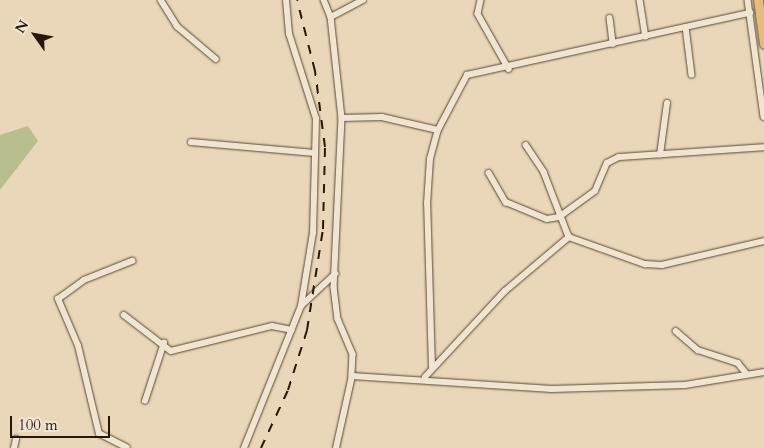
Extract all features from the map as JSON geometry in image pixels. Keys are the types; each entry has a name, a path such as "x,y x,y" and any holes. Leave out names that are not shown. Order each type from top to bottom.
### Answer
{"main road":[{"path":"758,0 764,44"}],"street":[{"path":"161,0 177,26 216,60"},
{"path":"244,448 301,306 313,233 316,119 289,34 286,0"},
{"path":"324,0 331,18 342,118 335,274 338,320 353,354 352,376 336,448"},
{"path":"331,18 363,0"},
{"path":"480,0 478,14 509,69"},
{"path":"640,0 646,37"},
{"path":"748,0 764,117"},
{"path":"432,368 434,306 427,204 430,159 438,130 467,75 509,69 750,13"},
{"path":"610,18 613,44"},
{"path":"686,28 692,75"},
{"path":"660,155 667,103"},
{"path":"342,118 382,117 438,130"},
{"path":"191,142 315,153"},
{"path":"526,145 544,172 559,217 569,237 645,264 662,265 764,241"},
{"path":"489,173 506,202 548,219 559,217 595,191 610,160 764,147"},
{"path":"425,378 432,368 506,291 569,237"},
{"path":"127,448 100,434 78,346 58,300 84,280 132,261"},
{"path":"301,306 335,274"},
{"path":"124,315 164,343 171,351 272,326 292,330"},
{"path":"676,331 698,350 738,363 747,374"},
{"path":"145,401 164,343"},
{"path":"352,376 425,378 552,389 685,384 764,372"},
{"path":"14,448 16,439"}],"green space":[{"path":"28,126 38,141 0,190 0,135"}],"railway":[{"path":"261,448 288,390 307,330 323,229 325,147 315,71 297,0"}]}
